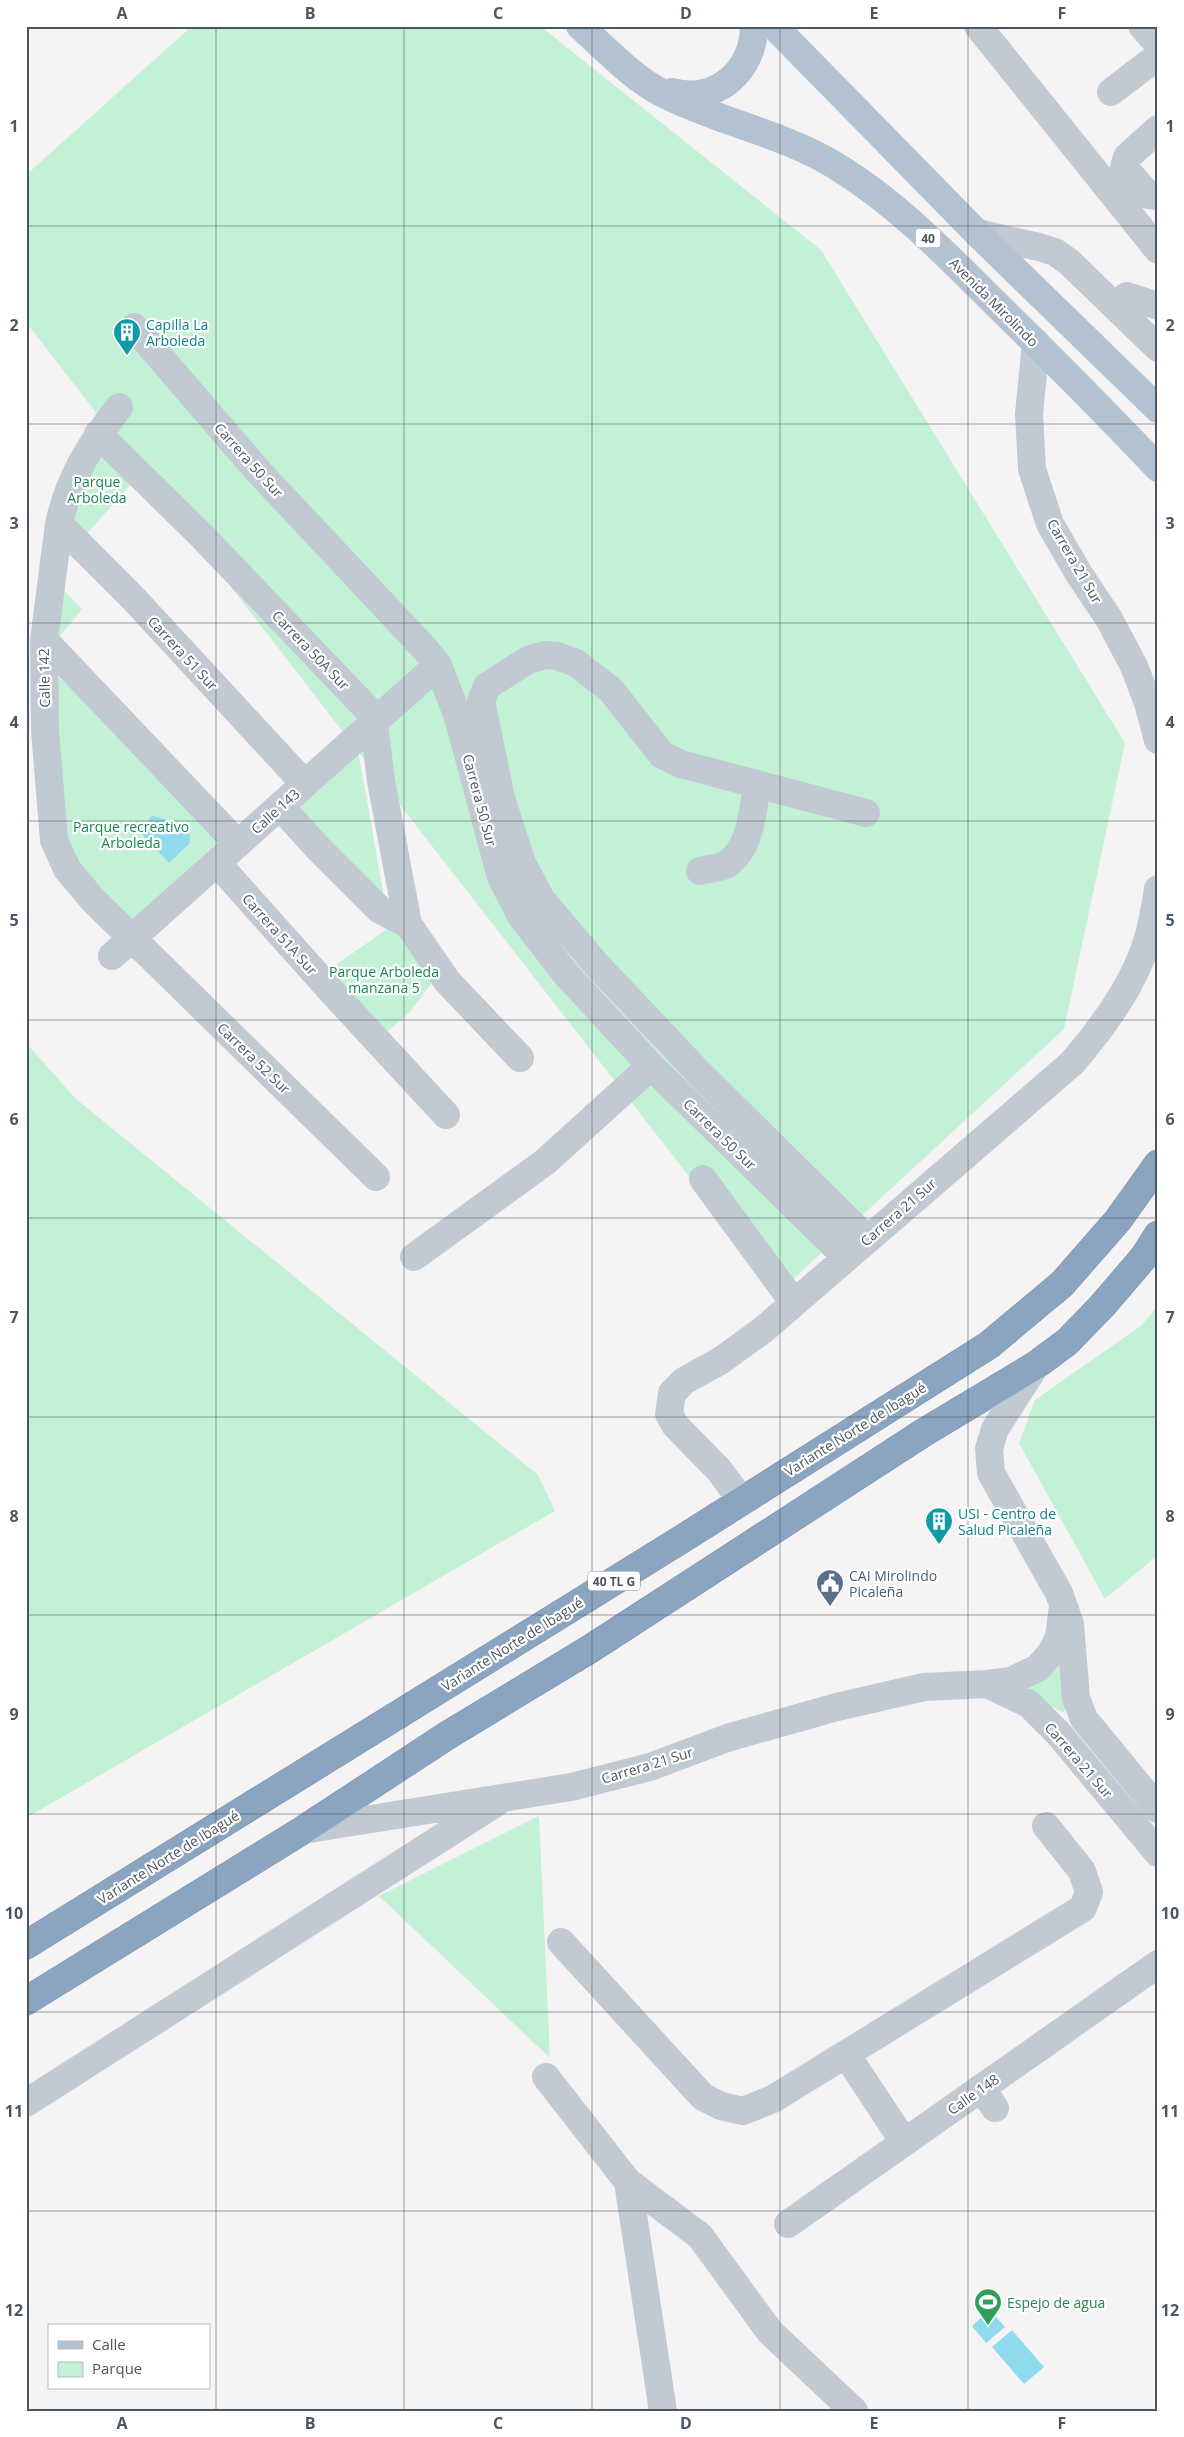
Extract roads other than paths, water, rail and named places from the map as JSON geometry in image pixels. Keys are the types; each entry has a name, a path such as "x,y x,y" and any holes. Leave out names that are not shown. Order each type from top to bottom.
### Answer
{"highway":[{"name":"Variante Norte de Ibagué","path":"26,1945 742,1501 989,1344 1062,1284 1118,1220 1158,1164"},
{"path":"26,2001 303,1830 448,1735 598,1644 923,1433 1036,1364 1067,1342 1102,1306 1144,1257 1158,1236"}],"main road":[{"name":"Avenida Mirolindo","path":"580,26 645,82 684,104 796,146 834,165 869,188 938,247 1158,468"},
{"path":"645,82 676,93 689,95 716,90 727,83 746,64 754,38 754,26"},
{"path":"774,26 978,233 1158,409"}],"street":[{"path":"978,26 1158,250"},
{"path":"1142,26 1158,44"},
{"path":"1112,92 1158,56"},
{"path":"1158,129 1127,157 1124,167 1148,195 1155,196 1158,194"},
{"path":"978,233 1055,252 1069,262 1158,348"},
{"path":"1126,296 1158,306"},
{"name":"Carrera 50 Sur","path":"134,327 258,471 438,665 458,717 501,876 521,916 565,972 651,1066 846,1257"},
{"name":"Carrera 21 Sur","path":"1036,344 1029,414 1032,469 1050,524 1079,574 1109,619 1134,666 1148,704 1158,740"},
{"name":"Calle 142","path":"119,407 88,448 63,506 44,640 45,731 54,840 72,875 93,900 132,938"},
{"name":"Carrera 50A Sur","path":"98,434 201,534 368,709 376,721"},
{"name":"Carrera 51 Sur","path":"59,524 133,598 305,784"},
{"path":"44,640 238,844"},
{"path":"866,813 681,764 662,755 611,690 576,663 557,656 545,655 528,660 487,686 481,701 502,798 522,862 541,899 596,964 698,1072 868,1239"},
{"name":"Calle 143","path":"112,956 438,665"},
{"path":"376,721 381,781 408,924 446,981 520,1058"},
{"path":"700,871 726,864 740,850 751,823 757,784"},
{"path":"280,806 380,910 408,924"},
{"name":"Carrera 51A Sur","path":"217,863 334,994 446,1115"},
{"name":"Carrera 21 Sur","path":"742,1501 719,1470 676,1425 669,1414 669,1403 672,1393 684,1381 720,1362 763,1330 1072,1063 1097,1034 1138,964 1148,940 1158,889"},
{"name":"Carrera 52 Sur","path":"132,938 376,1176"},
{"path":"414,1257 545,1162 651,1066"},
{"path":"703,1179 794,1303"},
{"name":"Carrera 21 Sur","path":"1036,1364 995,1428 989,1449 991,1473 1059,1593 1070,1624 1076,1698 1084,1719 1158,1809"},
{"name":"Carrera 21 Sur","path":"303,1830 571,1787 650,1767 727,1738 837,1707 914,1689 1011,1681 1038,1668 1051,1653 1059,1637 1063,1606"},
{"name":"Carrera 21 Sur","path":"987,1684 1029,1704 1058,1733 1158,1854"},
{"path":"1058,1733 1084,1719"},
{"path":"26,2103 506,1797"},
{"path":"561,1942 702,2097 721,2106 743,2111 773,2099 1083,1908 1089,1892 1082,1871 1046,1826"},
{"name":"Calle 148","path":"788,2224 904,2142 988,2098 1158,1964"},
{"path":"846,2054 904,2142"},
{"path":"546,2076 628,2182 700,2236 770,2332 854,2411"},
{"path":"628,2182 664,2411"}],"water":[{"path":"152,816 175,822 189,829 190,843 169,863 139,831"},
{"name":"Espejo de agua","path":"990,2310 1005,2327 986,2343 972,2326"},
{"path":"1012,2330 1044,2367 1024,2384 992,2347"}],"place":[{"name":"Capilla La Arboleda","path":"127,356"},
{"name":"USI - Centro de Salud Picaleña","path":"939,1545"},
{"name":"CAI Mirolindo Picaleña","path":"830,1607"},
{"name":"Espejo de agua","path":"988,2326"}],"park label":[{"name":"Parque Arboleda","path":"97,490"},
{"name":"Parque recreativo Arboleda","path":"131,834"},
{"name":"Parque Arboleda manzana 5","path":"384,980"}]}
